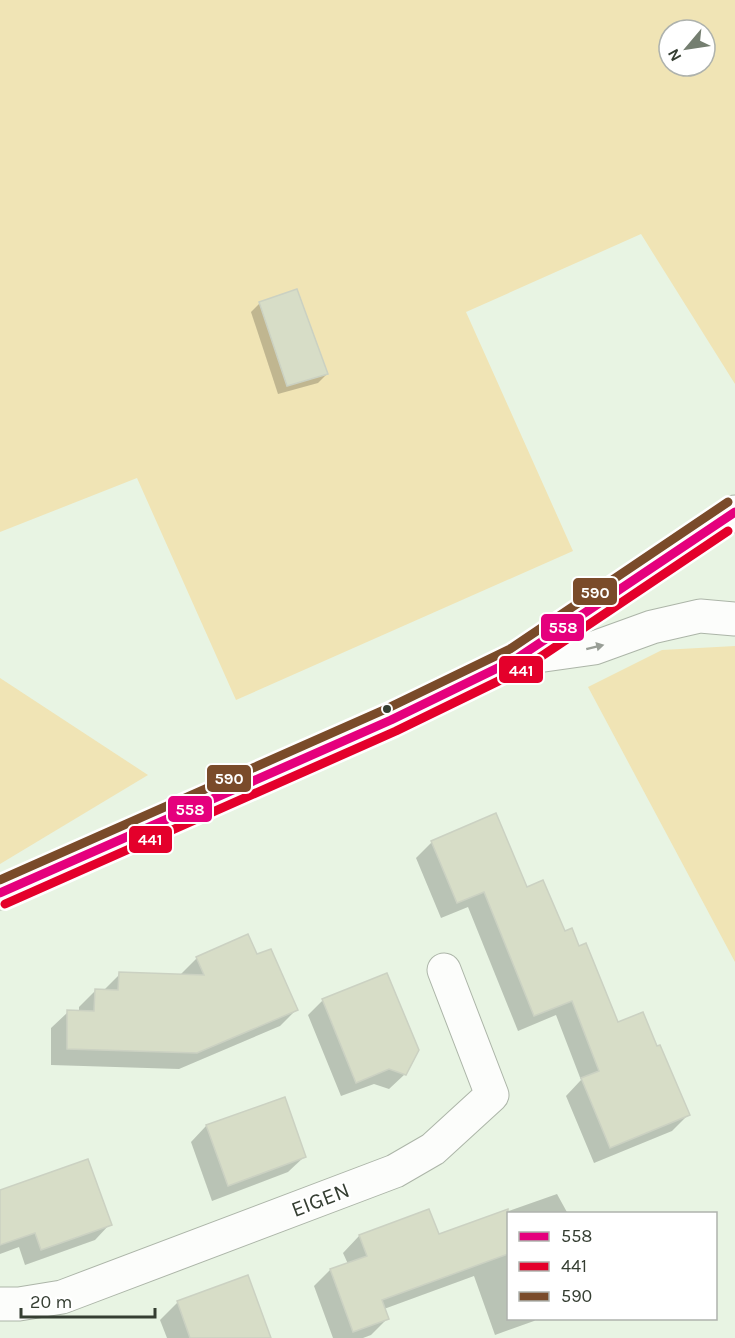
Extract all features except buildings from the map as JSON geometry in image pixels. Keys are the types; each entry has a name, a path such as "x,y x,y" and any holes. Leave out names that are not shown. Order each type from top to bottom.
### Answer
{"street":[{"path":"0,893 392,720 516,659 733,516"},
{"path":"516,659 594,648 652,627 700,616 735,619"},
{"name":"EIGEN","path":"0,1304 19,1304 62,1297 395,1170 433,1149 492,1095 444,970"}],"shaded area":[{"path":"0,0 735,0 735,384 641,234 466,312 573,551 236,700 137,478 0,532"},
{"path":"735,646 735,962 588,687 662,650"},
{"path":"0,678 148,775 0,864"}],"transit line":[{"name":"590","path":"0,880 386,709 510,649 728,502"},
{"name":"558","path":"0,893 391,720 516,659 735,512"},
{"name":"441","path":"5,904 396,731 521,670 728,531"}]}
